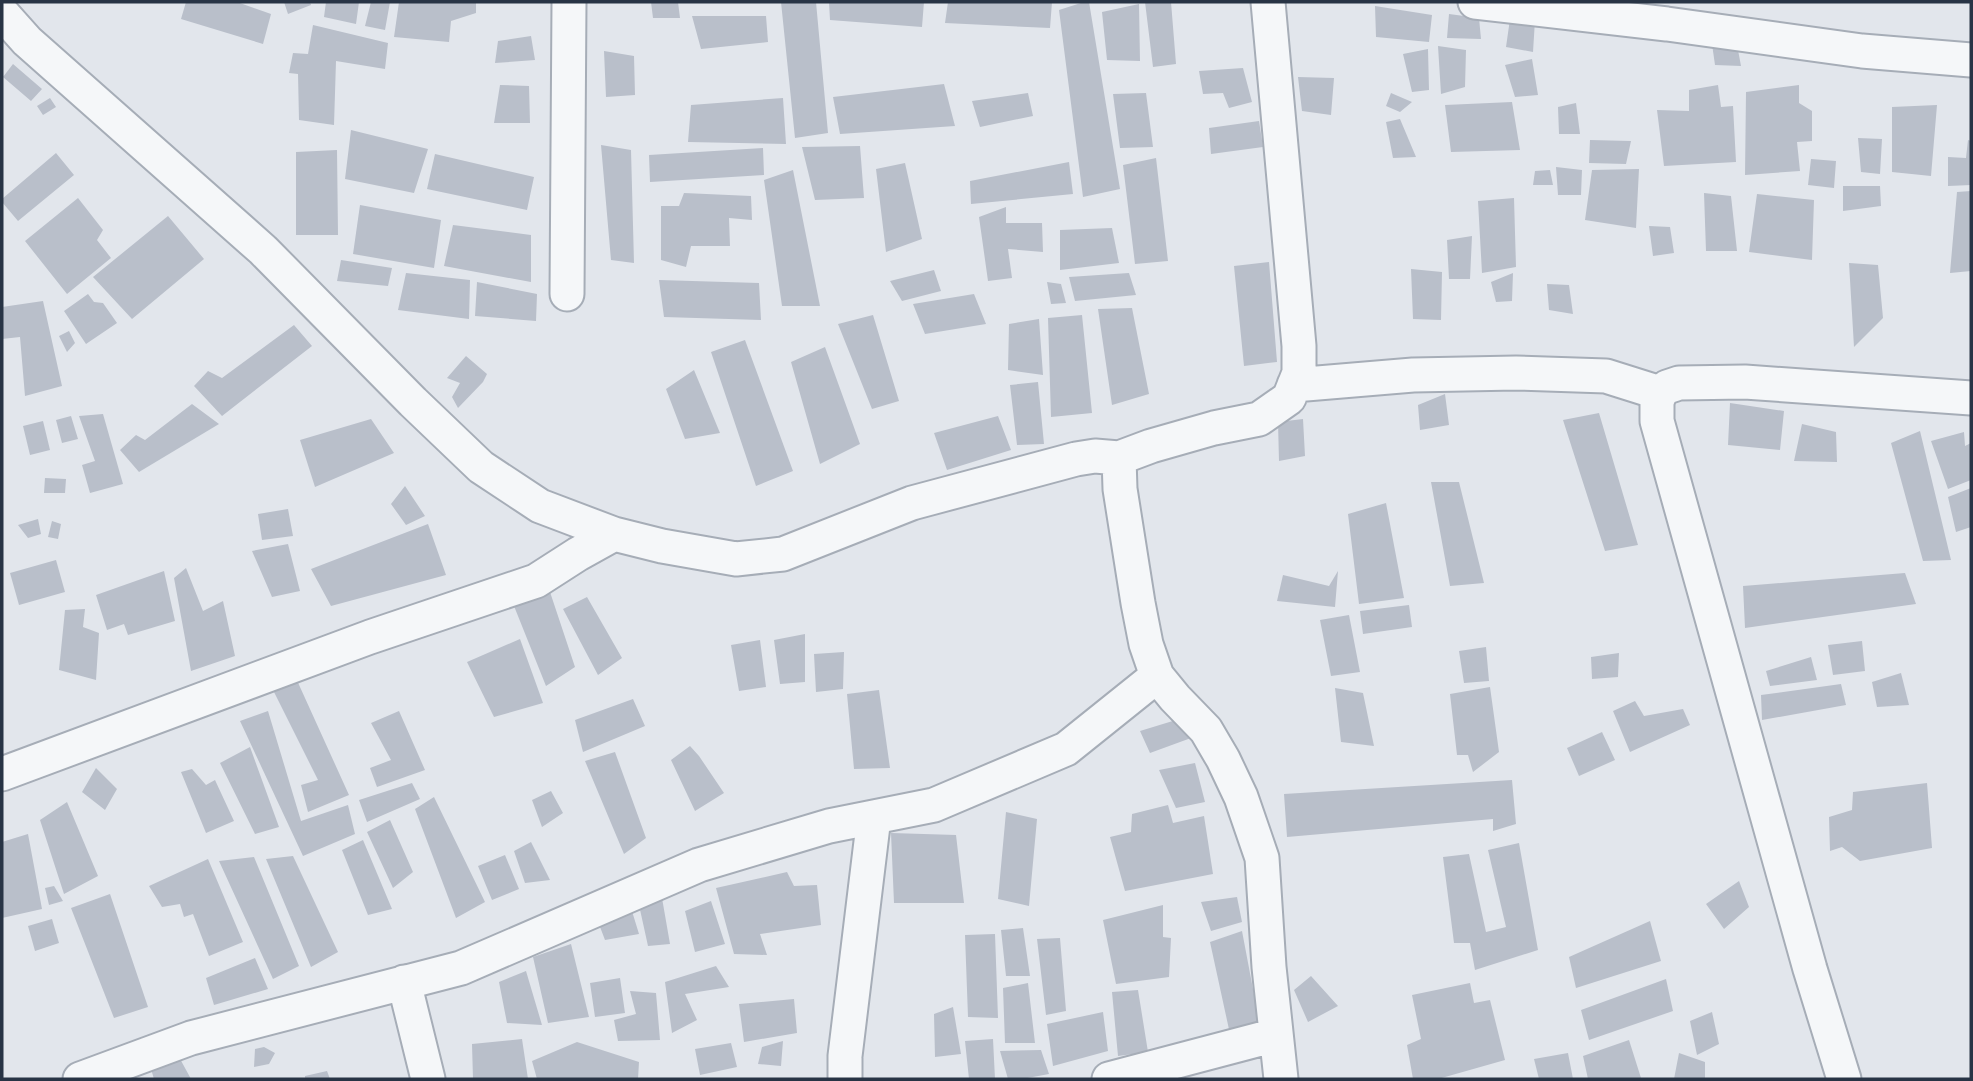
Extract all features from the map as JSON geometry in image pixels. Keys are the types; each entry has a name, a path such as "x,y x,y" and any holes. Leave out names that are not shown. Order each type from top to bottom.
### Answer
{"street":[{"path":"567,294 569,2"},
{"path":"2,13 27,41 263,250 481,467 540,506 614,534 736,559 783,554 912,503 1076,459 1095,456 1119,458 1189,435 1259,419 1289,398 1298,373 1299,346 1268,2"},
{"path":"1475,2 1667,24 1862,51 1971,60"},
{"path":"1294,385 1413,375 1516,373 1606,376 1660,393"},
{"path":"1844,1079 1810,969 1657,421 1657,402 1660,393 1679,383 1745,382 1971,398"},
{"path":"1119,458 1120,489 1138,603 1146,644 1157,676 1206,730 1241,797 1262,858 1269,967 1281,1079"},
{"path":"2,774 370,637 536,581 614,534"},
{"path":"80,1079 191,1038 461,968 699,865 829,826 934,805 1066,749 1157,676"},
{"path":"845,1079 845,1056 874,817"},
{"path":"404,982 428,1079"},
{"path":"1109,1079 1276,1034"}],"building":[{"path":"186,2 237,2 271,14 263,44 181,19"},
{"path":"284,2 310,2 311,5 288,14"},
{"path":"326,2 359,2 356,24 324,17"},
{"path":"371,2 390,2 385,30 365,26"},
{"path":"399,2 476,2 476,13 451,21 449,42 394,37"},
{"path":"651,2 678,2 680,18 653,18"},
{"path":"781,2 816,2 828,133 795,138"},
{"path":"829,2 924,2 922,27 830,20"},
{"path":"948,2 1052,2 1050,28 945,23"},
{"path":"1089,2 1120,189 1083,197 1059,10"},
{"path":"1145,2 1171,2 1176,64 1153,67"},
{"path":"1139,4 1140,61 1107,60 1102,12"},
{"path":"1375,6 1432,15 1429,42 1376,37"},
{"path":"1449,14 1479,18 1481,39 1447,38"},
{"path":"692,16 766,16 768,42 701,49"},
{"path":"1510,19 1535,20 1533,52 1506,47"},
{"path":"313,25 388,43 385,69 336,61 334,125 299,120 298,74 289,73 293,53 308,54"},
{"path":"531,36 535,60 495,63 498,41"},
{"path":"1712,44 1738,50 1741,66 1715,65"},
{"path":"1438,46 1466,50 1465,87 1441,94"},
{"path":"1428,49 1429,90 1412,92 1403,54"},
{"path":"604,51 634,56 635,95 606,97"},
{"path":"1532,59 1538,95 1515,97 1505,65"},
{"path":"13,64 42,89 31,101 3,77"},
{"path":"1243,68 1252,102 1229,108 1223,93 1203,94 1199,71"},
{"path":"1298,77 1334,78 1331,115 1302,111"},
{"path":"944,84 955,126 840,134 833,97"},
{"path":"500,85 529,86 530,123 494,123"},
{"path":"1718,85 1721,107 1733,106 1736,162 1664,166 1657,110 1689,111 1689,90"},
{"path":"1799,85 1799,103 1812,111 1812,141 1797,142 1800,171 1745,175 1746,92"},
{"path":"1028,93 1033,116 980,127 972,101"},
{"path":"1146,93 1153,147 1120,148 1113,94"},
{"path":"1391,93 1412,102 1400,112 1386,106"},
{"path":"50,98 56,107 43,115 37,106"},
{"path":"783,98 786,144 688,142 691,105"},
{"path":"1512,102 1520,150 1451,152 1445,105"},
{"path":"1576,103 1580,134 1559,134 1558,107"},
{"path":"1937,105 1931,176 1892,172 1892,107"},
{"path":"1400,119 1416,157 1393,158 1386,122"},
{"path":"1259,121 1263,147 1211,154 1209,128"},
{"path":"351,130 428,149 414,193 345,179"},
{"path":"1858,138 1882,139 1880,174 1861,172"},
{"path":"1590,140 1631,141 1626,164 1589,163"},
{"path":"1968,140 1971,141 1971,185 1948,186 1948,157 1966,158"},
{"path":"601,145 631,150 634,263 611,260"},
{"path":"860,146 864,198 815,200 802,147"},
{"path":"763,148 764,175 650,182 649,155"},
{"path":"337,150 338,235 296,235 296,152"},
{"path":"56,153 74,175 18,221 2,199"},
{"path":"435,154 534,177 527,210 427,189"},
{"path":"1156,158 1168,261 1135,264 1123,165"},
{"path":"1811,159 1836,161 1834,188 1808,185"},
{"path":"1069,162 1073,194 971,204 970,181"},
{"path":"905,163 922,239 886,252 876,169"},
{"path":"1556,167 1582,170 1581,195 1558,195"},
{"path":"1639,169 1636,228 1585,220 1592,170"},
{"path":"793,170 820,306 782,306 764,180"},
{"path":"1550,170 1553,185 1533,185 1535,171"},
{"path":"1843,186 1880,186 1881,206 1843,211"},
{"path":"1971,191 1971,271 1950,273 1957,192"},
{"path":"684,193 751,196 752,220 729,218 730,246 691,246 686,267 661,260 661,206 679,206"},
{"path":"1704,193 1731,196 1737,251 1706,251"},
{"path":"1757,194 1814,200 1812,260 1749,252"},
{"path":"78,198 103,230 97,240 111,258 67,294 25,241"},
{"path":"1514,198 1516,267 1482,273 1478,201"},
{"path":"360,205 441,220 434,268 353,254"},
{"path":"1006,207 1006,223 1042,223 1043,252 1008,249 1012,278 988,281 979,217"},
{"path":"168,216 204,259 132,319 93,277"},
{"path":"453,225 531,235 531,282 444,266"},
{"path":"1649,226 1670,227 1674,253 1653,256"},
{"path":"1112,228 1119,263 1060,270 1060,230"},
{"path":"1472,236 1470,279 1449,279 1447,240"},
{"path":"341,260 392,268 388,286 337,281"},
{"path":"1269,262 1277,362 1244,366 1234,266"},
{"path":"1849,263 1878,265 1883,318 1854,347"},
{"path":"1411,269 1442,272 1441,320 1413,319"},
{"path":"934,270 941,291 902,301 890,281"},
{"path":"406,273 470,280 469,319 398,310"},
{"path":"1129,273 1136,295 1075,301 1069,277"},
{"path":"1513,273 1512,301 1496,302 1491,282"},
{"path":"659,280 759,283 761,320 664,317"},
{"path":"477,282 537,294 536,321 475,316"},
{"path":"1047,282 1061,284 1066,303 1051,304"},
{"path":"1547,284 1569,285 1573,314 1549,310"},
{"path":"88,294 94,302 103,303 117,323 86,344 64,311"},
{"path":"974,294 986,324 925,334 913,304"},
{"path":"43,301 62,386 25,396 20,337 2,339 2,307"},
{"path":"1132,308 1149,394 1112,405 1098,309"},
{"path":"873,315 899,401 872,409 838,324"},
{"path":"1082,315 1092,413 1051,417 1048,318"},
{"path":"1039,319 1043,375 1008,370 1009,324"},
{"path":"294,325 312,346 222,416 194,386 208,371 222,378"},
{"path":"69,331 75,343 67,352 59,336"},
{"path":"745,340 793,471 756,486 711,352"},
{"path":"825,347 860,444 820,464 791,362"},
{"path":"466,356 487,374 483,382 458,408 452,397 460,383 447,378"},
{"path":"694,370 720,433 685,439 666,389"},
{"path":"1038,382 1044,444 1017,445 1010,385"},
{"path":"1445,394 1449,425 1420,430 1418,405"},
{"path":"1730,403 1784,411 1780,450 1728,445"},
{"path":"192,404 219,424 139,472 120,450 136,435 145,440"},
{"path":"1599,413 1638,545 1605,551 1563,420"},
{"path":"103,414 123,484 90,493 82,465 95,461 79,416"},
{"path":"71,416 78,439 62,443 56,420"},
{"path":"998,416 1011,450 947,470 934,433"},
{"path":"371,419 394,453 315,487 300,440"},
{"path":"1303,419 1305,456 1279,461 1278,422"},
{"path":"43,421 50,450 30,455 23,426"},
{"path":"1802,424 1836,432 1837,462 1794,461"},
{"path":"1920,431 1951,560 1923,561 1891,443"},
{"path":"1964,432 1965,446 1971,443 1971,480 1948,489 1931,441"},
{"path":"45,478 66,479 65,493 44,493"},
{"path":"1431,482 1459,482 1484,583 1450,586"},
{"path":"405,486 425,516 406,525 391,504"},
{"path":"1971,488 1971,527 1956,532 1948,497"},
{"path":"1386,503 1404,598 1359,604 1348,514"},
{"path":"288,509 293,536 262,540 258,514"},
{"path":"38,519 41,534 28,538 18,525"},
{"path":"52,521 61,524 58,539 48,537"},
{"path":"428,524 446,575 331,606 311,569"},
{"path":"288,544 300,591 272,597 252,551"},
{"path":"56,560 65,592 19,605 10,573"},
{"path":"186,568 203,611 223,601 235,656 191,671 174,578"},
{"path":"164,571 175,621 128,635 124,624 107,630 96,595"},
{"path":"1338,571 1335,607 1277,601 1283,575 1329,586"},
{"path":"1905,573 1916,604 1745,628 1743,586"},
{"path":"549,589 575,667 546,686 514,606"},
{"path":"587,597 622,658 598,675 563,609"},
{"path":"1409,605 1412,627 1363,634 1360,611"},
{"path":"85,609 83,627 99,633 96,680 59,670 65,610"},
{"path":"1349,615 1360,672 1331,676 1320,620"},
{"path":"805,634 805,682 780,684 774,640"},
{"path":"520,639 543,703 494,717 467,662"},
{"path":"760,640 766,687 739,691 731,645"},
{"path":"1862,641 1865,671 1833,675 1828,645"},
{"path":"1486,647 1489,681 1464,683 1459,651"},
{"path":"844,652 843,689 816,692 814,654"},
{"path":"1619,653 1618,677 1592,679 1591,657"},
{"path":"1811,657 1817,680 1770,686 1766,671"},
{"path":"1901,673 1909,705 1877,707 1872,682"},
{"path":"295,676 349,795 308,812 301,785 318,780 274,692"},
{"path":"1841,684 1846,705 1762,720 1761,695"},
{"path":"1490,687 1499,752 1473,772 1468,755 1457,755 1450,694"},
{"path":"1335,688 1363,693 1374,746 1341,742"},
{"path":"879,690 890,768 854,769 847,694"},
{"path":"633,699 645,726 583,752 575,720"},
{"path":"1635,701 1644,716 1683,709 1690,725 1630,752 1613,711"},
{"path":"268,711 301,821 348,805 355,834 303,856 240,721"},
{"path":"399,711 425,770 377,787 370,768 391,760 371,723"},
{"path":"1176,720 1191,738 1150,753 1140,731"},
{"path":"1602,732 1615,760 1579,776 1567,748"},
{"path":"690,746 724,793 695,811 671,760"},
{"path":"250,747 279,827 255,834 220,763"},
{"path":"615,752 646,838 624,854 585,761"},
{"path":"1195,763 1205,802 1176,808 1159,770"},
{"path":"96,768 117,789 105,810 82,792"},
{"path":"192,769 206,785 215,780 234,821 206,833 181,772"},
{"path":"1512,780 1516,824 1493,831 1493,819 1287,837 1284,794"},
{"path":"412,783 420,799 367,822 359,800"},
{"path":"1927,783 1932,848 1860,861 1842,847 1830,851 1829,817 1852,810 1853,792"},
{"path":"551,791 563,813 542,827 532,800"},
{"path":"434,797 485,902 456,918 415,809"},
{"path":"67,802 98,876 64,894 40,820"},
{"path":"1168,805 1173,823 1204,816 1213,874 1125,891 1110,837 1131,832 1132,814"},
{"path":"1006,812 1037,819 1029,906 998,899"},
{"path":"390,820 413,872 393,888 367,832"},
{"path":"891,833 956,835 964,903 894,903"},
{"path":"28,834 42,909 2,918 2,842"},
{"path":"363,840 392,909 368,915 342,850"},
{"path":"531,842 550,880 525,883 514,851"},
{"path":"1519,843 1538,950 1475,970 1470,943 1454,943 1443,857 1469,854 1486,932 1506,927 1488,850"},
{"path":"505,855 519,889 492,900 478,866"},
{"path":"293,856 338,952 311,967 266,859"},
{"path":"254,857 299,966 273,979 219,861"},
{"path":"208,859 243,942 209,956 193,914 184,917 180,904 162,907 149,886"},
{"path":"787,872 794,886 817,885 821,925 760,934 767,955 734,954 716,888"},
{"path":"1739,881 1749,907 1724,929 1706,904"},
{"path":"54,886 63,901 49,905 45,888"},
{"path":"110,894 148,1007 114,1018 71,908"},
{"path":"1237,897 1242,922 1211,931 1201,902"},
{"path":"662,898 670,944 648,946 639,905"},
{"path":"711,901 725,944 695,952 685,911"},
{"path":"1163,905 1163,937 1171,938 1169,977 1116,984 1103,920"},
{"path":"631,908 639,934 605,940 597,919"},
{"path":"52,919 59,943 35,951 28,926"},
{"path":"1650,921 1661,961 1576,988 1569,957"},
{"path":"1023,928 1030,976 1006,976 1001,930"},
{"path":"1242,931 1260,1026 1230,1034 1210,942"},
{"path":"995,934 998,1018 968,1017 965,935"},
{"path":"1060,938 1066,1011 1046,1015 1037,939"},
{"path":"571,944 589,1017 548,1023 533,957"},
{"path":"255,958 268,989 214,1005 206,978"},
{"path":"716,966 729,987 685,994 697,1020 672,1033 665,982"},
{"path":"526,971 542,1025 507,1023 499,982"},
{"path":"1311,976 1338,1006 1308,1022 1294,990"},
{"path":"620,978 625,1013 595,1017 590,983"},
{"path":"1666,979 1673,1011 1589,1040 1581,1010"},
{"path":"1028,983 1035,1043 1005,1043 1003,988"},
{"path":"1470,983 1474,1003 1490,1000 1505,1060 1438,1079 1413,1079 1407,1045 1421,1039 1412,995"},
{"path":"1138,990 1148,1052 1118,1056 1112,992"},
{"path":"630,991 656,993 660,1040 618,1041 614,1020 636,1014"},
{"path":"794,999 797,1033 744,1042 739,1004"},
{"path":"953,1007 961,1054 935,1057 934,1014"},
{"path":"1103,1012 1108,1051 1053,1066 1047,1024"},
{"path":"1712,1012 1719,1044 1697,1055 1690,1021"},
{"path":"522,1039 528,1079 473,1079 472,1044"},
{"path":"993,1039 995,1079 969,1079 965,1041"},
{"path":"1629,1040 1641,1078 1588,1079 1583,1056"},
{"path":"783,1041 781,1066 758,1064 762,1047"},
{"path":"577,1042 639,1062 638,1079 537,1079 532,1061"},
{"path":"731,1043 737,1067 700,1075 695,1049"},
{"path":"264,1047 275,1053 269,1064 254,1067 255,1049"},
{"path":"1041,1050 1049,1074 1008,1079 1000,1051"},
{"path":"1568,1053 1573,1079 1539,1079 1534,1059"},
{"path":"1679,1053 1705,1062 1705,1079 1674,1079"},
{"path":"179,1057 191,1079 154,1079 151,1069"},
{"path":"327,1071 330,1079 305,1079 305,1076"}]}
